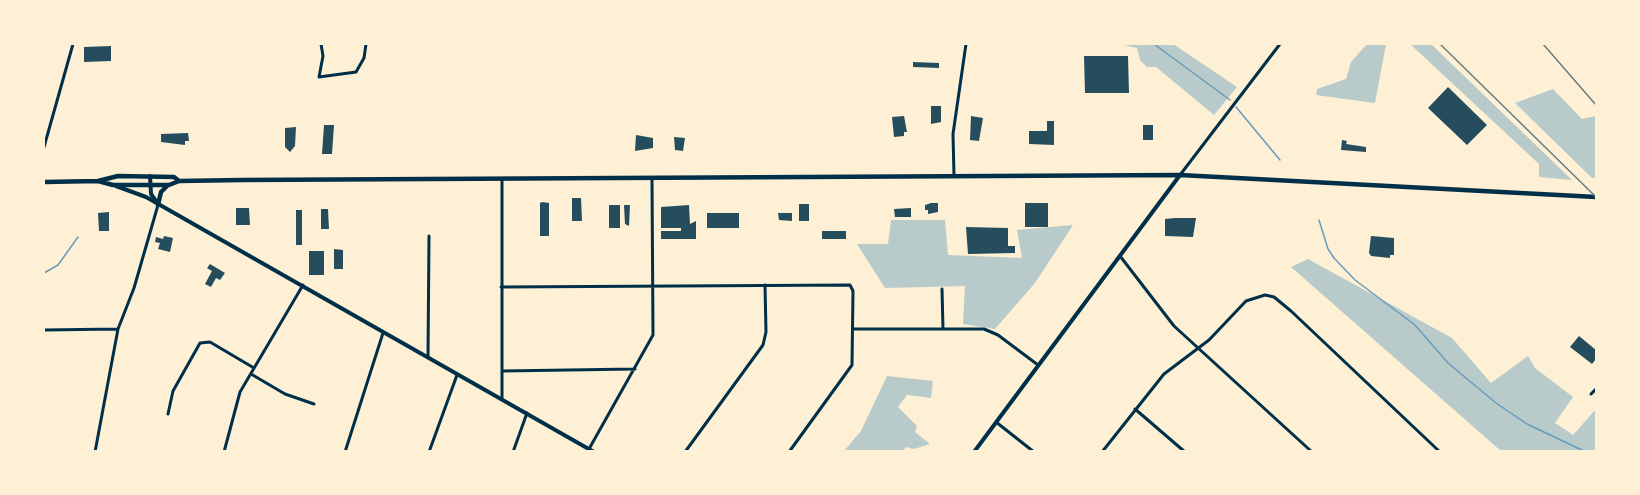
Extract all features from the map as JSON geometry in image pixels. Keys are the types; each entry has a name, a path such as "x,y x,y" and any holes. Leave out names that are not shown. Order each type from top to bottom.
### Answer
{"main road":[{"path":"44,182 98,181 113,185 169,185 179,182 1180,175 1596,197"},
{"path":"98,181 113,176 150,176 174,177 179,182"},
{"path":"158,205 161,192 169,185"}],"street":[{"path":"44,147 73,44"},
{"path":"321,44 323,57 319,77 356,72 364,58 366,44"},
{"path":"954,178 954,134 966,44"},
{"path":"974,452 1280,44"},
{"path":"95,452 118,329 134,288 158,205 150,185 150,176"},
{"path":"502,179 502,398"},
{"path":"589,448 653,335 652,179"},
{"path":"113,185 146,197 594,452"},
{"path":"428,356 429,236"},
{"path":"1120,256 1168,318 1312,452"},
{"path":"224,452 236,402 303,285"},
{"path":"685,452 763,345 766,332 765,285"},
{"path":"501,288 850,285 853,291 854,329 852,365 789,452"},
{"path":"942,289 943,329"},
{"path":"1102,452 1164,374 1200,348 1246,301 1257,296 1271,296 1440,452"},
{"path":"854,329 976,328 991,332 1038,366"},
{"path":"44,330 118,329"},
{"path":"345,452 383,331"},
{"path":"168,414 173,391 200,343 210,342 254,368"},
{"path":"502,371 635,369"},
{"path":"429,452 458,373"},
{"path":"251,374 285,394 314,404"},
{"path":"1591,394 1596,389"},
{"path":"1136,409 1185,452"},
{"path":"513,452 527,413"},
{"path":"996,422 1034,452"}],"shaded area":[{"path":"1120,44 1173,44 1237,87 1214,115 1156,67 1147,67 1140,60 1137,48"},
{"path":"1367,44 1386,44 1375,103 1316,95 1317,89 1346,79 1351,62"},
{"path":"1410,44 1431,44 1572,180 1539,177 1539,164"},
{"path":"1553,89 1582,119 1596,116 1596,178 1592,178 1515,103"},
{"path":"891,220 945,220 948,255 1022,258 1017,230 1073,225 1035,283 995,329 963,324 965,286 885,288 857,244 888,244"},
{"path":"1308,259 1452,338 1491,383 1528,356 1535,368 1573,397 1555,423 1573,435 1596,409 1596,451 1501,451 1291,267"},
{"path":"887,376 933,381 931,398 907,395 898,407 917,426 915,432 930,444 914,449 906,447 903,451 844,451 861,431"}],"building":[{"path":"111,46 111,61 84,62 84,47"},
{"path":"1084,56 1128,56 1129,93 1085,93"},
{"path":"913,62 939,63 939,68 913,67"},
{"path":"1448,87 1487,125 1467,145 1428,108"},
{"path":"931,106 941,106 941,122 931,124"},
{"path":"904,116 907,132 904,132 904,136 894,137 892,117"},
{"path":"971,116 983,118 979,141 970,140"},
{"path":"1047,121 1054,121 1054,145 1029,144 1029,131 1047,131"},
{"path":"324,125 334,125 332,154 322,154"},
{"path":"1143,125 1153,125 1153,140 1143,140"},
{"path":"296,127 295,146 290,152 285,147 285,128"},
{"path":"188,133 189,141 185,141 185,145 161,142 161,134"},
{"path":"636,135 653,138 653,148 635,151"},
{"path":"674,137 685,138 683,151 675,150"},
{"path":"1342,140 1347,141 1346,144 1366,147 1366,152 1341,150"},
{"path":"572,198 581,198 582,221 572,221"},
{"path":"540,203 549,203 549,236 540,236"},
{"path":"938,203 938,212 928,214 925,205"},
{"path":"1025,203 1048,203 1048,227 1025,227"},
{"path":"799,204 809,204 809,221 799,221"},
{"path":"609,205 620,205 620,228 609,228"},
{"path":"624,205 630,205 629,226 625,224"},
{"path":"689,205 690,224 696,221 696,239 661,239 661,231 681,231 681,228 661,228 661,207"},
{"path":"236,208 249,208 250,225 236,225"},
{"path":"911,208 911,217 895,217 894,209"},
{"path":"321,209 328,209 329,229 321,229"},
{"path":"296,210 302,210 302,245 296,245"},
{"path":"109,212 109,231 99,231 98,213"},
{"path":"707,213 739,213 739,228 707,228"},
{"path":"778,213 792,213 792,221 779,220"},
{"path":"1196,218 1193,237 1165,236 1165,219"},
{"path":"966,227 1008,228 1008,246 1015,246 1015,253 968,254"},
{"path":"822,231 846,231 846,239 822,239"},
{"path":"164,236 173,238 170,252 158,249 160,243 155,242 156,237 163,239"},
{"path":"1371,236 1394,238 1394,255 1390,255 1390,258 1371,256 1369,253"},
{"path":"334,249 343,250 343,269 334,269"},
{"path":"309,251 324,251 324,275 309,275"},
{"path":"210,264 225,273 220,280 216,278 211,287 205,284 212,271 207,268"},
{"path":"1579,336 1596,350 1596,359 1592,364 1570,347"}],"waterway":[{"path":"1154,44 1230,100"},
{"path":"1236,107 1280,160"},
{"path":"1319,220 1328,249 1334,258 1355,280 1415,325 1448,363 1496,403 1527,424 1586,452"},
{"path":"44,273 58,265 78,237"}],"railway":[{"path":"1440,44 1596,197"},
{"path":"1543,44 1596,105"}]}
